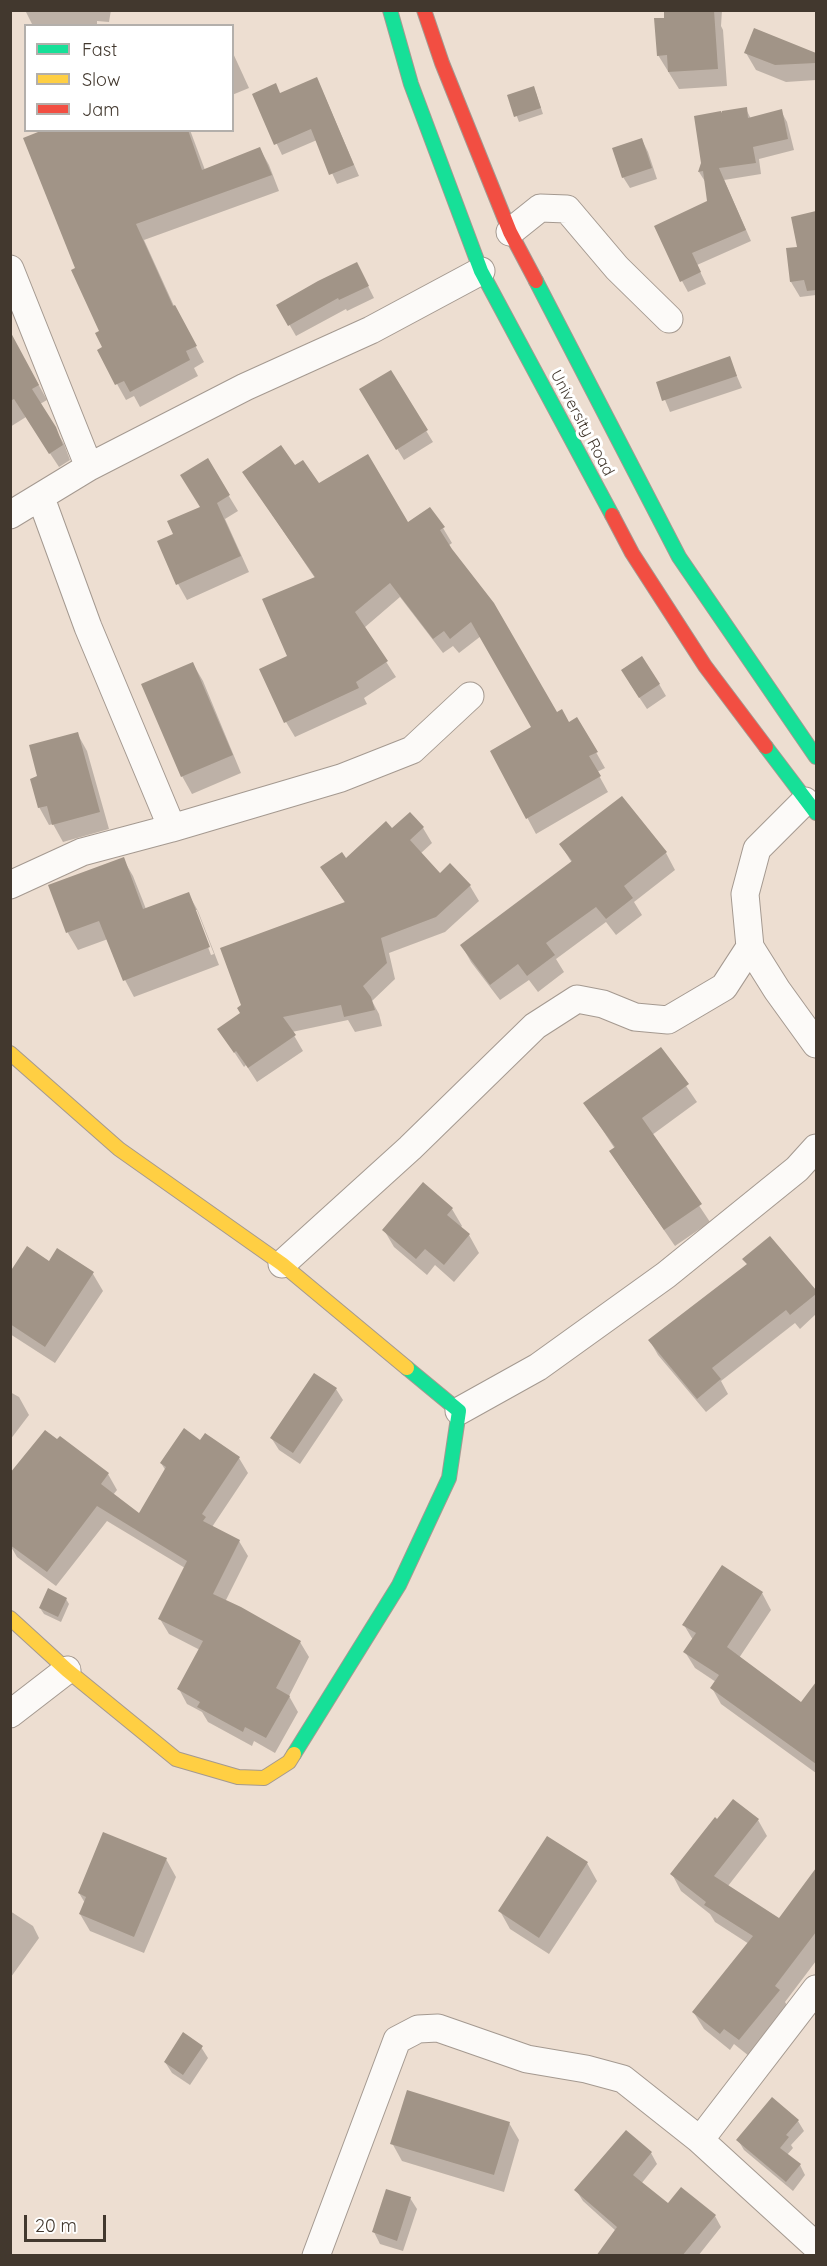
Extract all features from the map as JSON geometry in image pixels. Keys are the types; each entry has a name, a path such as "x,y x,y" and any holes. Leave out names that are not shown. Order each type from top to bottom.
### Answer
{"main road":[{"name":"University Road","path":"390,10 411,84 480,271 632,553 705,666 811,807"},
{"name":"University Road","path":"424,10 442,63 510,232 679,557 802,740 816,757"},
{"path":"10,1053 119,1149 282,1264 459,1411 449,1478 399,1585 289,1762 264,1778 238,1777 177,1759 66,1670 10,1618"}],"street":[{"path":"510,232 540,208 567,209 617,268 669,319"},
{"path":"10,269 89,467"},
{"path":"10,515 89,467 245,387 371,330 480,271"},
{"path":"40,498 88,627 172,828"},
{"path":"10,885 82,852 341,778 412,750 470,696"},
{"path":"811,807 757,849 745,894 750,947 777,990 816,1044"},
{"path":"282,1264 410,1148 535,1026 577,999 603,1004 635,1017 668,1020 724,987 750,947"},
{"path":"459,1411 538,1367 666,1275 796,1169 816,1148"},
{"path":"10,1714 66,1670"},
{"path":"700,2140 816,1989"},
{"path":"316,2256 398,2040 418,2029 438,2028 528,2059 586,2069 623,2079 700,2140 816,2246"}],"building":[{"path":"664,10 714,10 718,69 668,72 667,55 657,56 654,18 664,18"},
{"path":"754,28 816,53 816,63 775,65 744,53"},
{"path":"317,77 354,165 329,175 311,129 274,145 252,94 276,83 280,93"},
{"path":"534,86 541,108 514,117 507,95"},
{"path":"747,107 748,118 782,109 788,139 753,147 756,163 719,168 746,230 692,253 701,272 680,282 654,226 707,201 703,171 698,172 701,163 694,116"},
{"path":"38,132 189,132 202,170 260,147 272,175 136,224 173,306 175,305 197,346 186,351 190,360 130,392 124,381 115,385 97,350 102,347 95,333 99,331 71,270 75,268 23,138"},
{"path":"642,138 652,168 622,178 612,148"},
{"path":"816,211 816,290 807,291 804,280 790,282 786,248 797,247 791,217"},
{"path":"357,262 369,286 339,300 338,298 288,326 276,305"},
{"path":"10,331 39,385 32,389 56,427 63,445 49,454 14,399 10,401"},
{"path":"730,356 737,376 662,401 656,382"},
{"path":"391,370 428,430 396,450 359,389"},
{"path":"281,445 295,465 303,460 319,483 368,454 408,522 430,507 445,527 440,530 452,549 494,603 557,712 562,709 569,722 577,717 598,752 589,756 601,776 526,819 490,751 531,727 471,622 450,639 444,631 433,639 390,583 355,612 388,661 356,682 359,688 284,723 259,669 287,656 262,599 315,577 242,472"},
{"path":"208,458 230,495 217,503 241,556 176,585 157,541 173,534 167,521 200,507 180,475"},
{"path":"642,656 660,684 639,698 621,670"},
{"path":"193,662 233,755 181,777 141,684"},
{"path":"78,732 100,812 52,825 47,806 38,808 30,779 37,776 29,745"},
{"path":"622,796 667,852 624,886 633,898 606,919 596,907 546,943 555,955 527,976 518,964 490,985 460,945 572,861 559,844"},
{"path":"410,812 424,827 410,840 440,873 450,863 471,885 436,917 381,938 387,963 363,986 371,997 375,1010 344,1017 341,1005 283,1017 296,1035 248,1068 217,1029 240,1013 237,1008 241,1005 220,948 345,902 320,867 342,852 346,858 386,821 392,828"},
{"path":"124,857 143,909 189,892 210,947 123,981 99,921 66,933 48,885"},
{"path":"661,1047 689,1084 642,1118 702,1204 664,1230 609,1151 615,1147 583,1103"},
{"path":"423,1182 453,1208 447,1215 470,1234 444,1265 425,1249 416,1259 382,1230"},
{"path":"770,1236 816,1290 816,1294 790,1315 786,1310 712,1368 721,1379 697,1399 648,1340 747,1264 742,1259"},
{"path":"27,1246 49,1261 57,1248 94,1272 45,1347 10,1324 10,1272"},
{"path":"314,1373 337,1388 293,1453 270,1438"},
{"path":"184,1428 200,1440 205,1433 240,1457 202,1514 206,1517 203,1521 240,1540 213,1594 301,1641 276,1688 290,1696 266,1738 245,1727 243,1732 197,1707 200,1702 177,1689 203,1641 158,1619 187,1561 97,1506 47,1572 10,1545 10,1473 45,1430 57,1439 60,1436 109,1473 101,1484 139,1513 166,1467 160,1463"},
{"path":"722,1565 763,1592 727,1647 801,1702 816,1682 816,1764 710,1688 719,1675 683,1652 696,1633 682,1625"},
{"path":"48,1588 67,1598 58,1617 39,1608"},
{"path":"733,1799 759,1819 714,1876 779,1918 816,1868 816,1932 775,1986 780,1990 739,2040 724,2029 720,2034 692,2012 753,1936 704,1905 706,1902 670,1874 715,1817 717,1819"},
{"path":"103,1832 167,1858 134,1937 79,1914 86,1897 78,1893"},
{"path":"547,1836 588,1862 539,1938 498,1911"},
{"path":"183,2032 203,2046 183,2075 164,2062"},
{"path":"407,2090 510,2122 494,2175 390,2144"},
{"path":"772,2097 799,2120 786,2135 789,2137 780,2148 801,2164 786,2182 736,2140"},
{"path":"626,2130 652,2152 633,2175 668,2203 681,2187 716,2215 682,2256 596,2256 617,2227 574,2190"},
{"path":"386,2189 411,2197 397,2241 372,2232"}],"traffic: fast":[{"path":"390,10 411,84 481,271 612,515"},
{"path":"536,281 679,557 816,757"},
{"path":"766,747 816,813"},
{"path":"294,1754 399,1585 449,1478 459,1411 407,1368"}],"traffic: slow":[{"path":"10,1053 119,1149 282,1264 407,1368"},
{"path":"10,1618 67,1670 176,1759 238,1777 264,1778 289,1762 294,1754"}],"traffic: jam":[{"path":"424,10 442,63 510,232 536,281"},
{"path":"612,515 632,553 705,666 766,747"}]}
